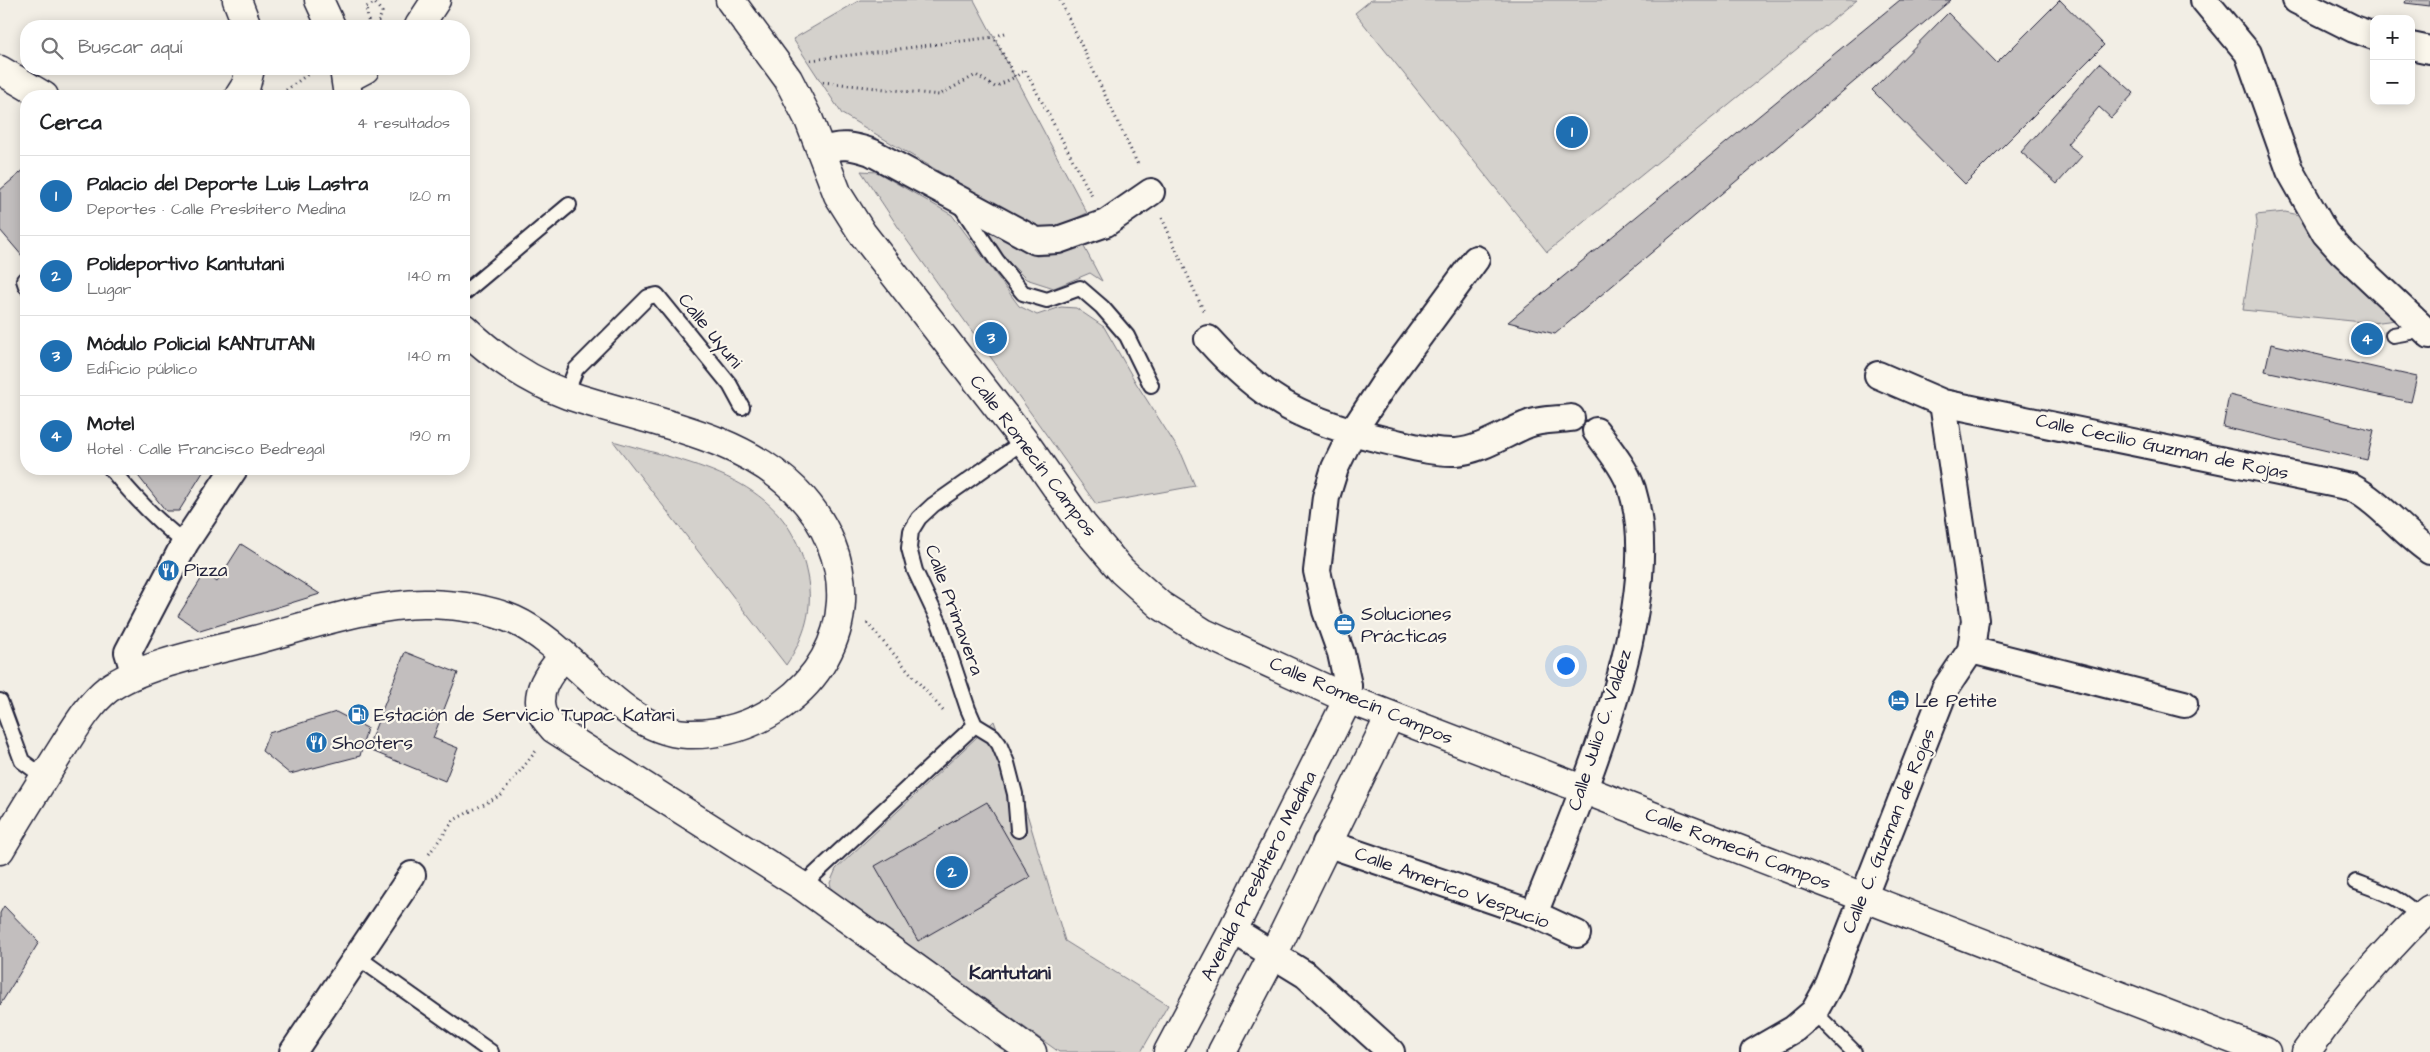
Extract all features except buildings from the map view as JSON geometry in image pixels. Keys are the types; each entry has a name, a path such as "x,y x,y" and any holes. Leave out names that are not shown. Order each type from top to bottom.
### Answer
{"street":[{"path":"237,0 245,20"},
{"path":"319,0 328,20"},
{"path":"423,20 436,0"},
{"name":"Calle Romecín Campos","path":"730,0 782,70 810,120 838,195 862,233 1024,441 1088,531 1122,571 1160,605 1204,633 1348,700 2266,1052"},
{"path":"2204,0 2248,53 2290,171 2325,233 2341,251 2424,329"},
{"path":"2296,0 2354,30 2370,35"},
{"path":"2415,47 2430,50"},
{"path":"0,70 34,90"},
{"path":"243,90 248,75"},
{"path":"822,151 834,146 851,146 871,152 953,194 1036,240 1058,240 1106,223 1151,192"},
{"path":"1348,700 1348,685 1341,653 1326,611 1317,571 1326,497 1334,468 1352,433 1384,384 1476,259"},
{"path":"0,850 44,777 93,704 106,690 136,675 184,658 388,607 429,604 472,608 513,620 545,639 616,702 650,724 683,734 714,733 745,726 773,711 809,684 824,664 840,620 839,566 829,539 816,514 796,491 771,469 744,452 661,423 566,394 506,363 470,333"},
{"path":"1208,339 1249,381 1274,400 1307,417 1352,433 1415,448 1456,452 1486,444 1528,424 1571,418"},
{"name":"Calle Cecilio Guzman de Rojas","path":"1878,375 1943,403 2352,487 2365,494 2416,542 2430,551"},
{"name":"Calle C. Guzman de Rojas","path":"1754,1052 1794,1029 1814,1012 1829,985 1945,689 1971,650 1975,620 1943,403"},
{"name":"Calle Julio C. Valdez","path":"1534,914 1583,789 1612,706 1629,638 1637,596 1640,552 1638,522 1632,488 1618,461 1596,431"},
{"path":"136,675 128,652 186,543 230,475"},
{"path":"1971,650 2184,704"},
{"path":"564,655 544,680 541,697 542,712 554,729 802,886 1032,1052"},
{"name":"Avenida Presbítero Medina","path":"1168,1052 1233,930 1348,700"},
{"path":"1222,1052 1273,955 1326,843 1390,716"},
{"name":"Calle Americo Vespucio","path":"1326,843 1534,914 1577,934"},
{"path":"293,1052 412,875"},
{"path":"2306,1052 2328,1020 2371,968 2424,913"},
{"path":"1233,930 1306,975 1391,1052"}],"lane":[{"path":"953,194 997,261 1023,293 1047,300 1080,288 1102,307 1127,336 1150,385"},
{"path":"470,287 569,205"},
{"name":"Calle Uyuni","path":"566,394 576,369 652,295 657,295 730,385 742,407"},
{"path":"2393,335 2424,329"},
{"name":"Calle Primavera","path":"975,725 939,622 915,571 909,548 911,531 919,518 933,505 1024,441"},
{"path":"116,475 168,530 186,543"},
{"path":"0,702 22,761 44,777"},
{"path":"802,886 975,725 993,736 1000,744 1015,794 1018,830"},
{"path":"2356,882 2390,894 2424,913"},
{"path":"356,956 491,1052"},
{"path":"1814,1012 1854,1052"}],"path":[{"path":"368,20 366,7 375,3 382,12 380,20"},
{"path":"782,70 808,61 994,37 1005,33"},
{"path":"994,37 1015,77"},
{"path":"782,70 939,95 976,75 995,87 1024,70 1106,223"},
{"path":"287,90 308,75"},
{"path":"840,593 964,736"},
{"path":"412,875 454,820 501,795 554,729"}],"shaded area":[{"path":"860,0 974,0 1087,213 1053,230 1031,226 842,114 793,39"},
{"path":"1371,0 1857,0 1547,252 1355,13"},
{"path":"861,171 877,172 952,215 1019,306 1037,315 1061,307 1076,308 1104,327 1136,383 1182,455 1195,486 1096,504 906,239"},
{"path":"2285,212 2299,215 2315,241 2396,320 2372,323 2243,310 2257,223 2256,215"},
{"path":"978,220 1036,256 1061,254 1082,243 1102,281 1090,273 1054,288 1026,279 1002,255"},
{"path":"613,441 675,458 733,480 759,496 780,516 797,542 809,587 808,611 803,633 786,665"},
{"path":"994,721 1028,817 1065,941 1168,1005 1141,1052 1059,1052 832,890 830,883 836,869"}],"place":[{"name":"Palacio del Deporte Luis Lastra","path":"1572,132"},
{"name":"Módulo Policial KANTUTANI","path":"991,338"},
{"name":"Motel","path":"2367,339"},
{"name":"Pizza","path":"168,570"},
{"name":"Soluciones Prácticas","path":"1345,625"},
{"name":"Le Petite","path":"1899,701"},
{"name":"Estación de Servicio Tupac Katari","path":"358,715"},
{"name":"Shooters","path":"316,743"},
{"name":"Polideportivo Kantutani","path":"952,872"}],"district":[{"name":"Kantutani","path":"1010,973"}]}
